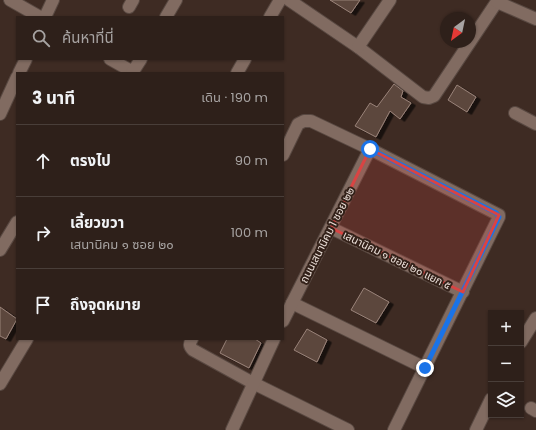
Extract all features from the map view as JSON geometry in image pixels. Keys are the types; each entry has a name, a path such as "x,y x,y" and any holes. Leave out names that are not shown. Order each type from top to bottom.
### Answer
{"street":[{"path":"10,0 38,16"},
{"path":"45,16 53,0"},
{"path":"167,16 176,0"},
{"path":"271,16 280,0"},
{"path":"290,0 358,47 424,97 429,98 434,96 498,1 536,19"},
{"path":"358,47 390,0"},
{"path":"20,72 26,60"},
{"path":"112,60 131,72"},
{"path":"134,72 140,60"},
{"path":"238,72 244,60"},
{"path":"0,114 16,80"},
{"path":"515,113 536,124"},
{"path":"284,153 298,124 304,121 311,121 370,149 496,213 499,217 394,430"},
{"name":"ถนนเสนานิคม 1 ซอย ๒๒","path":"284,319 370,149"},
{"path":"0,250 16,224"},
{"name":"เสนานิคม ๑ ซอย ๒๐ แยก ๕","path":"331,228 463,292"},
{"path":"292,303 425,368"},
{"path":"524,337 536,318"},
{"path":"0,384 26,340"},
{"path":"232,430 274,340"},
{"path":"191,341 190,348 193,350 253,383 348,430"},
{"path":"476,430 488,405"}],"highlighted area":[{"path":"370,149 499,215 463,292 331,228"}],"building":[{"path":"330,0 360,0 351,13"},
{"path":"394,84 403,91 401,97 411,103 400,119 390,111 376,137 355,126 370,103 377,107"},
{"path":"457,85 476,97 467,112 448,100"},
{"path":"364,288 389,302 376,323 351,310"},
{"path":"0,307 16,318 16,321 6,339 0,336"},
{"path":"307,329 327,340 317,362 294,350"},
{"path":"226,340 256,340 261,343 249,368 220,353"}],"route":[{"path":"370,149 499,215 425,368"}]}
